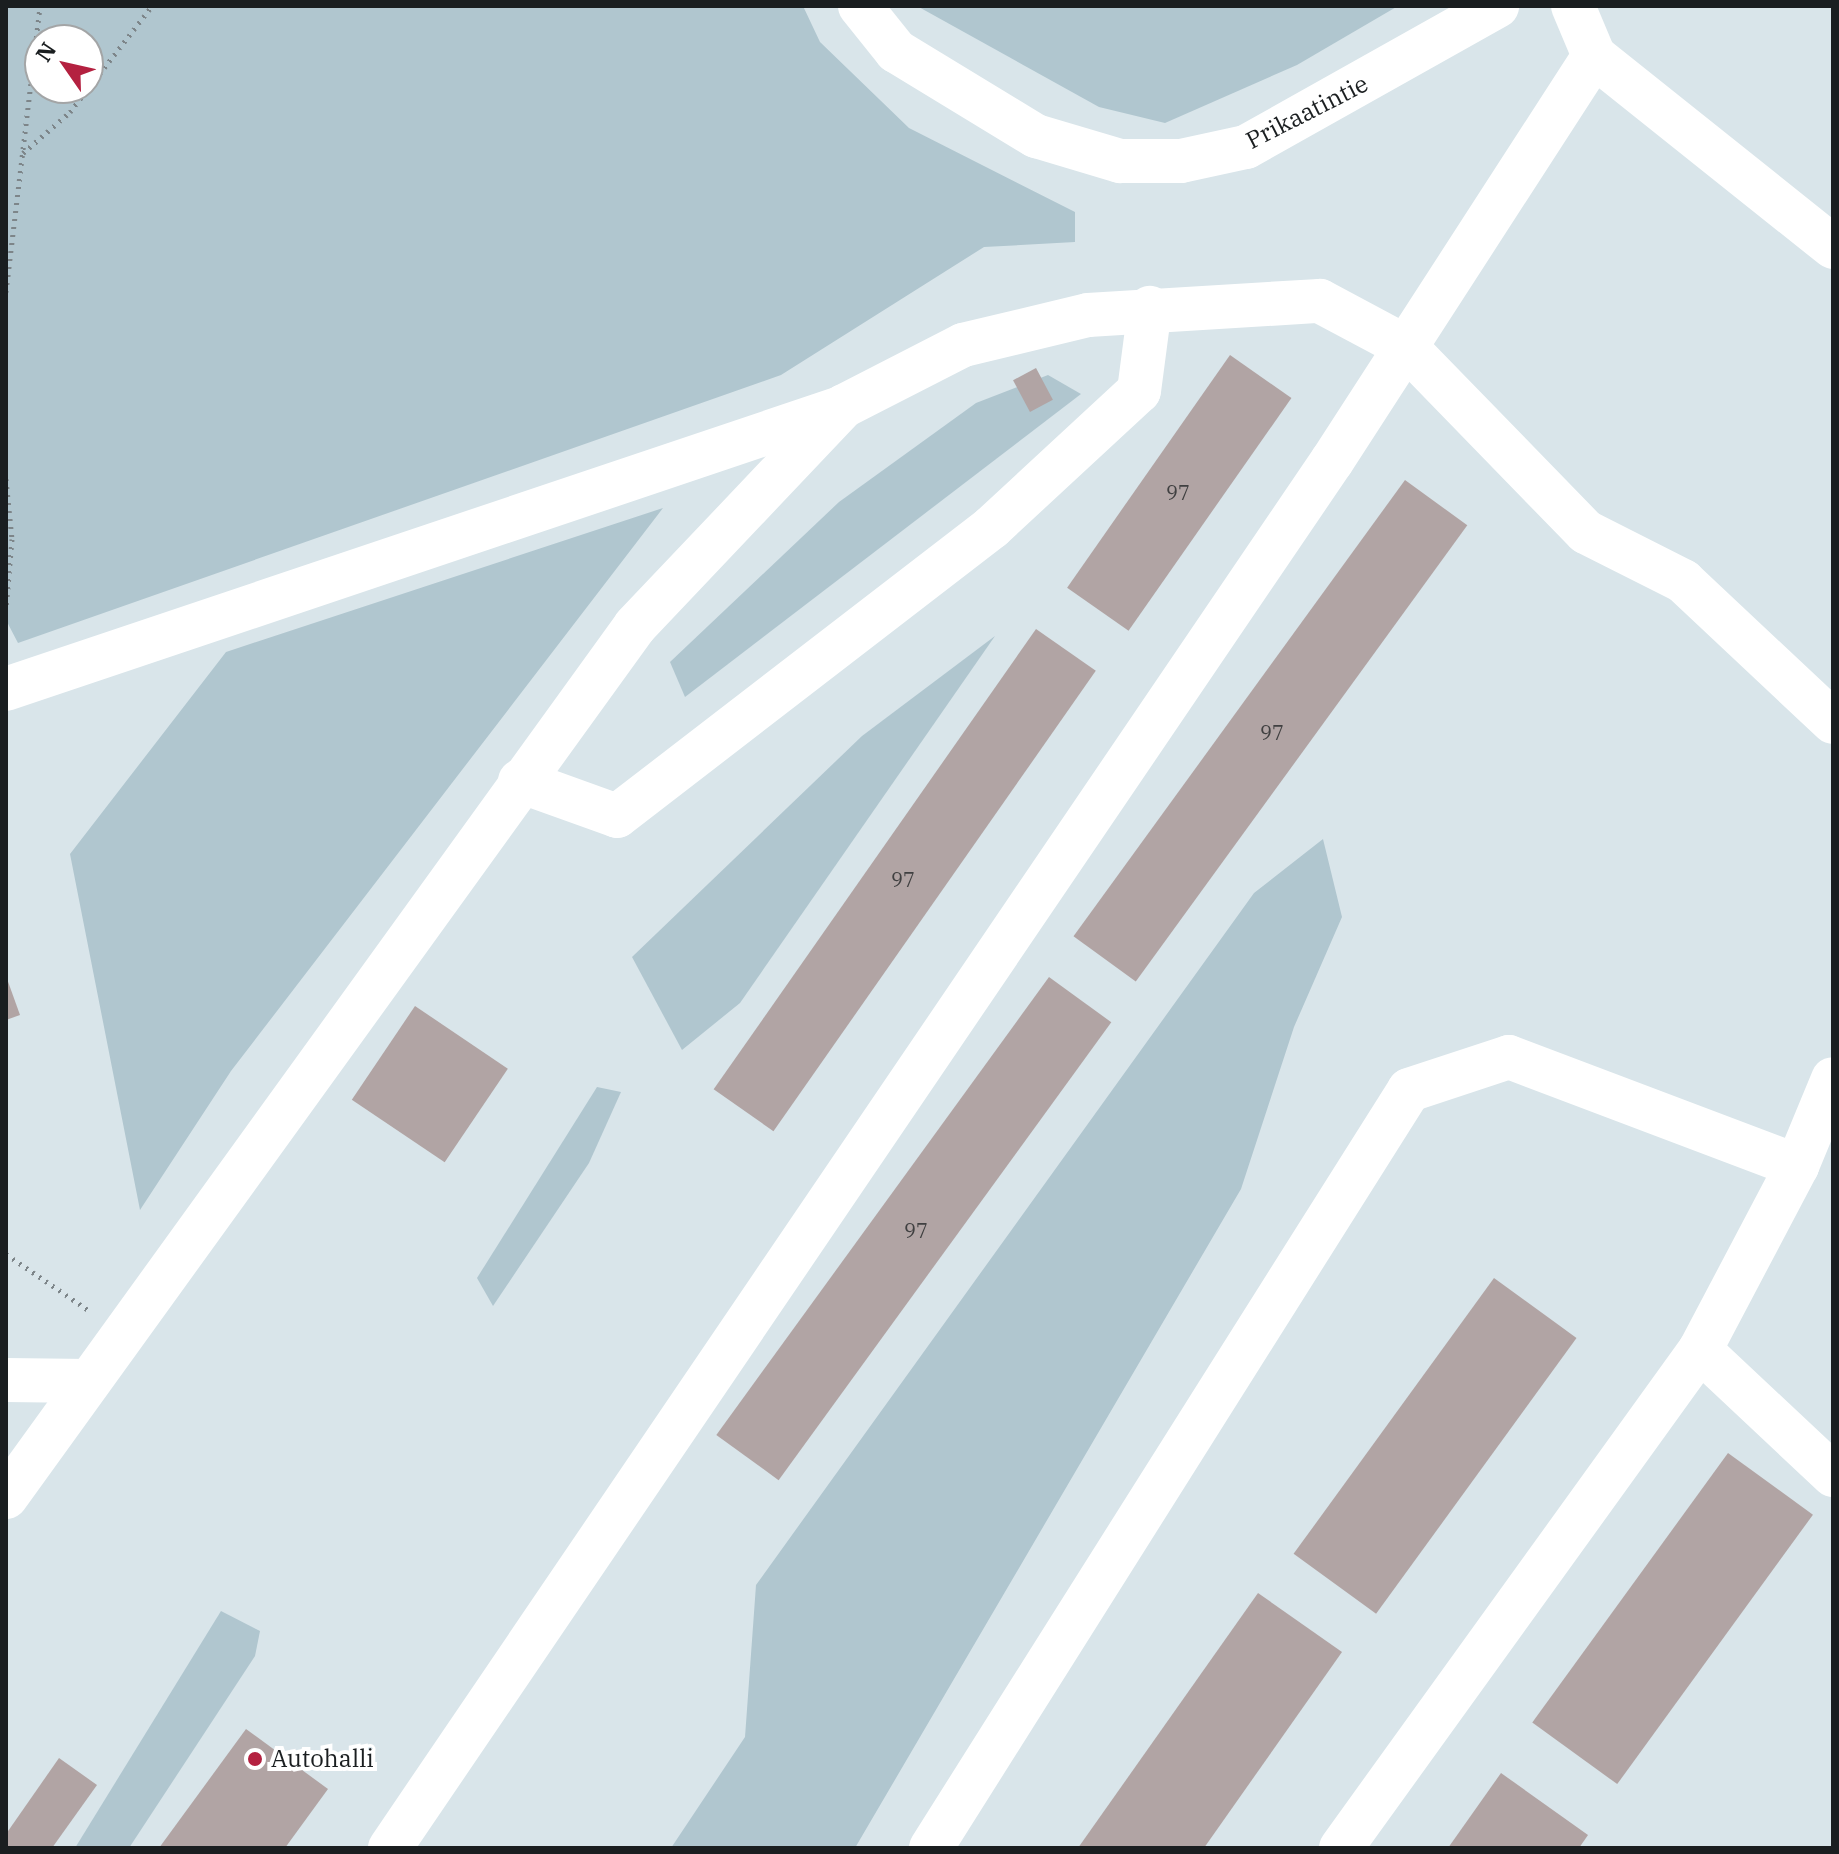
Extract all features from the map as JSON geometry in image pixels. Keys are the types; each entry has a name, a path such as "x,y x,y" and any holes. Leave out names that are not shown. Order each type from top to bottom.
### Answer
{"street":[{"name":"Prikaatintie","path":"860,6 896,51 1036,136 1135,161 1181,161 1246,147 1497,6"},
{"path":"1573,6 1594,56 1833,247"},
{"path":"390,1848 1406,347 1594,56"},
{"path":"6,689 844,406 963,345 1150,308 1320,301 1406,347 1586,532 1683,581 1833,722"},
{"path":"520,781 617,816 992,527 1139,391 1150,308"},
{"path":"6,1497 520,781 635,626 844,406"},
{"path":"931,1848 1409,1090 1509,1057 1797,1166"},
{"path":"1341,1848 1700,1350 1797,1166 1833,1079"},
{"path":"1700,1350 1833,1475"},
{"path":"6,1380 89,1381"}],"path":[{"path":"6,292 40,6"},
{"path":"23,154 70,112 152,6"},
{"path":"6,479 12,539 6,610"},
{"path":"6,1254 124,1333"}],"shaded area":[{"path":"6,6 803,6 820,42 909,128 1075,212 1075,242 984,247 781,375 18,643 6,620"},
{"path":"917,6 1398,6 1297,65 1165,123 1099,107"},
{"path":"1048,375 1081,394 685,697 670,662 839,502 976,403"},
{"path":"663,508 231,1071 140,1210 70,854 226,652"},
{"path":"995,636 740,1003 682,1050 632,957 862,736"},
{"path":"1323,839 1342,917 1294,1027 1241,1189 855,1848 671,1848 745,1737 756,1585 1254,893"},
{"path":"597,1087 621,1092 589,1163 493,1306 477,1278"},
{"path":"221,1611 260,1631 255,1656 129,1848 75,1848"}],"building":[{"path":"1230,355 1291,398 1129,631 1067,588"},
{"path":"1036,368 1053,400 1030,412 1013,380"},
{"path":"1405,480 1467,525 1136,982 1073,936"},
{"path":"1036,629 1096,671 773,1131 714,1089"},
{"path":"6,976 20,1015 6,1020"},
{"path":"1049,977 1111,1022 779,1480 716,1435"},
{"path":"415,1006 508,1069 445,1162 352,1100"},
{"path":"1494,1278 1577,1338 1376,1614 1294,1554"},
{"path":"1728,1453 1813,1515 1617,1784 1532,1722"},
{"path":"1258,1593 1342,1652 1204,1848 1078,1848"},
{"name":"Autohalli","path":"246,1729 328,1789 285,1848 159,1848"},
{"path":"59,1758 97,1785 52,1848 6,1848 6,1834"},
{"path":"1501,1773 1588,1835 1579,1848 1448,1848"}],"place":[{"name":"Autohalli","path":"255,1759"}]}
